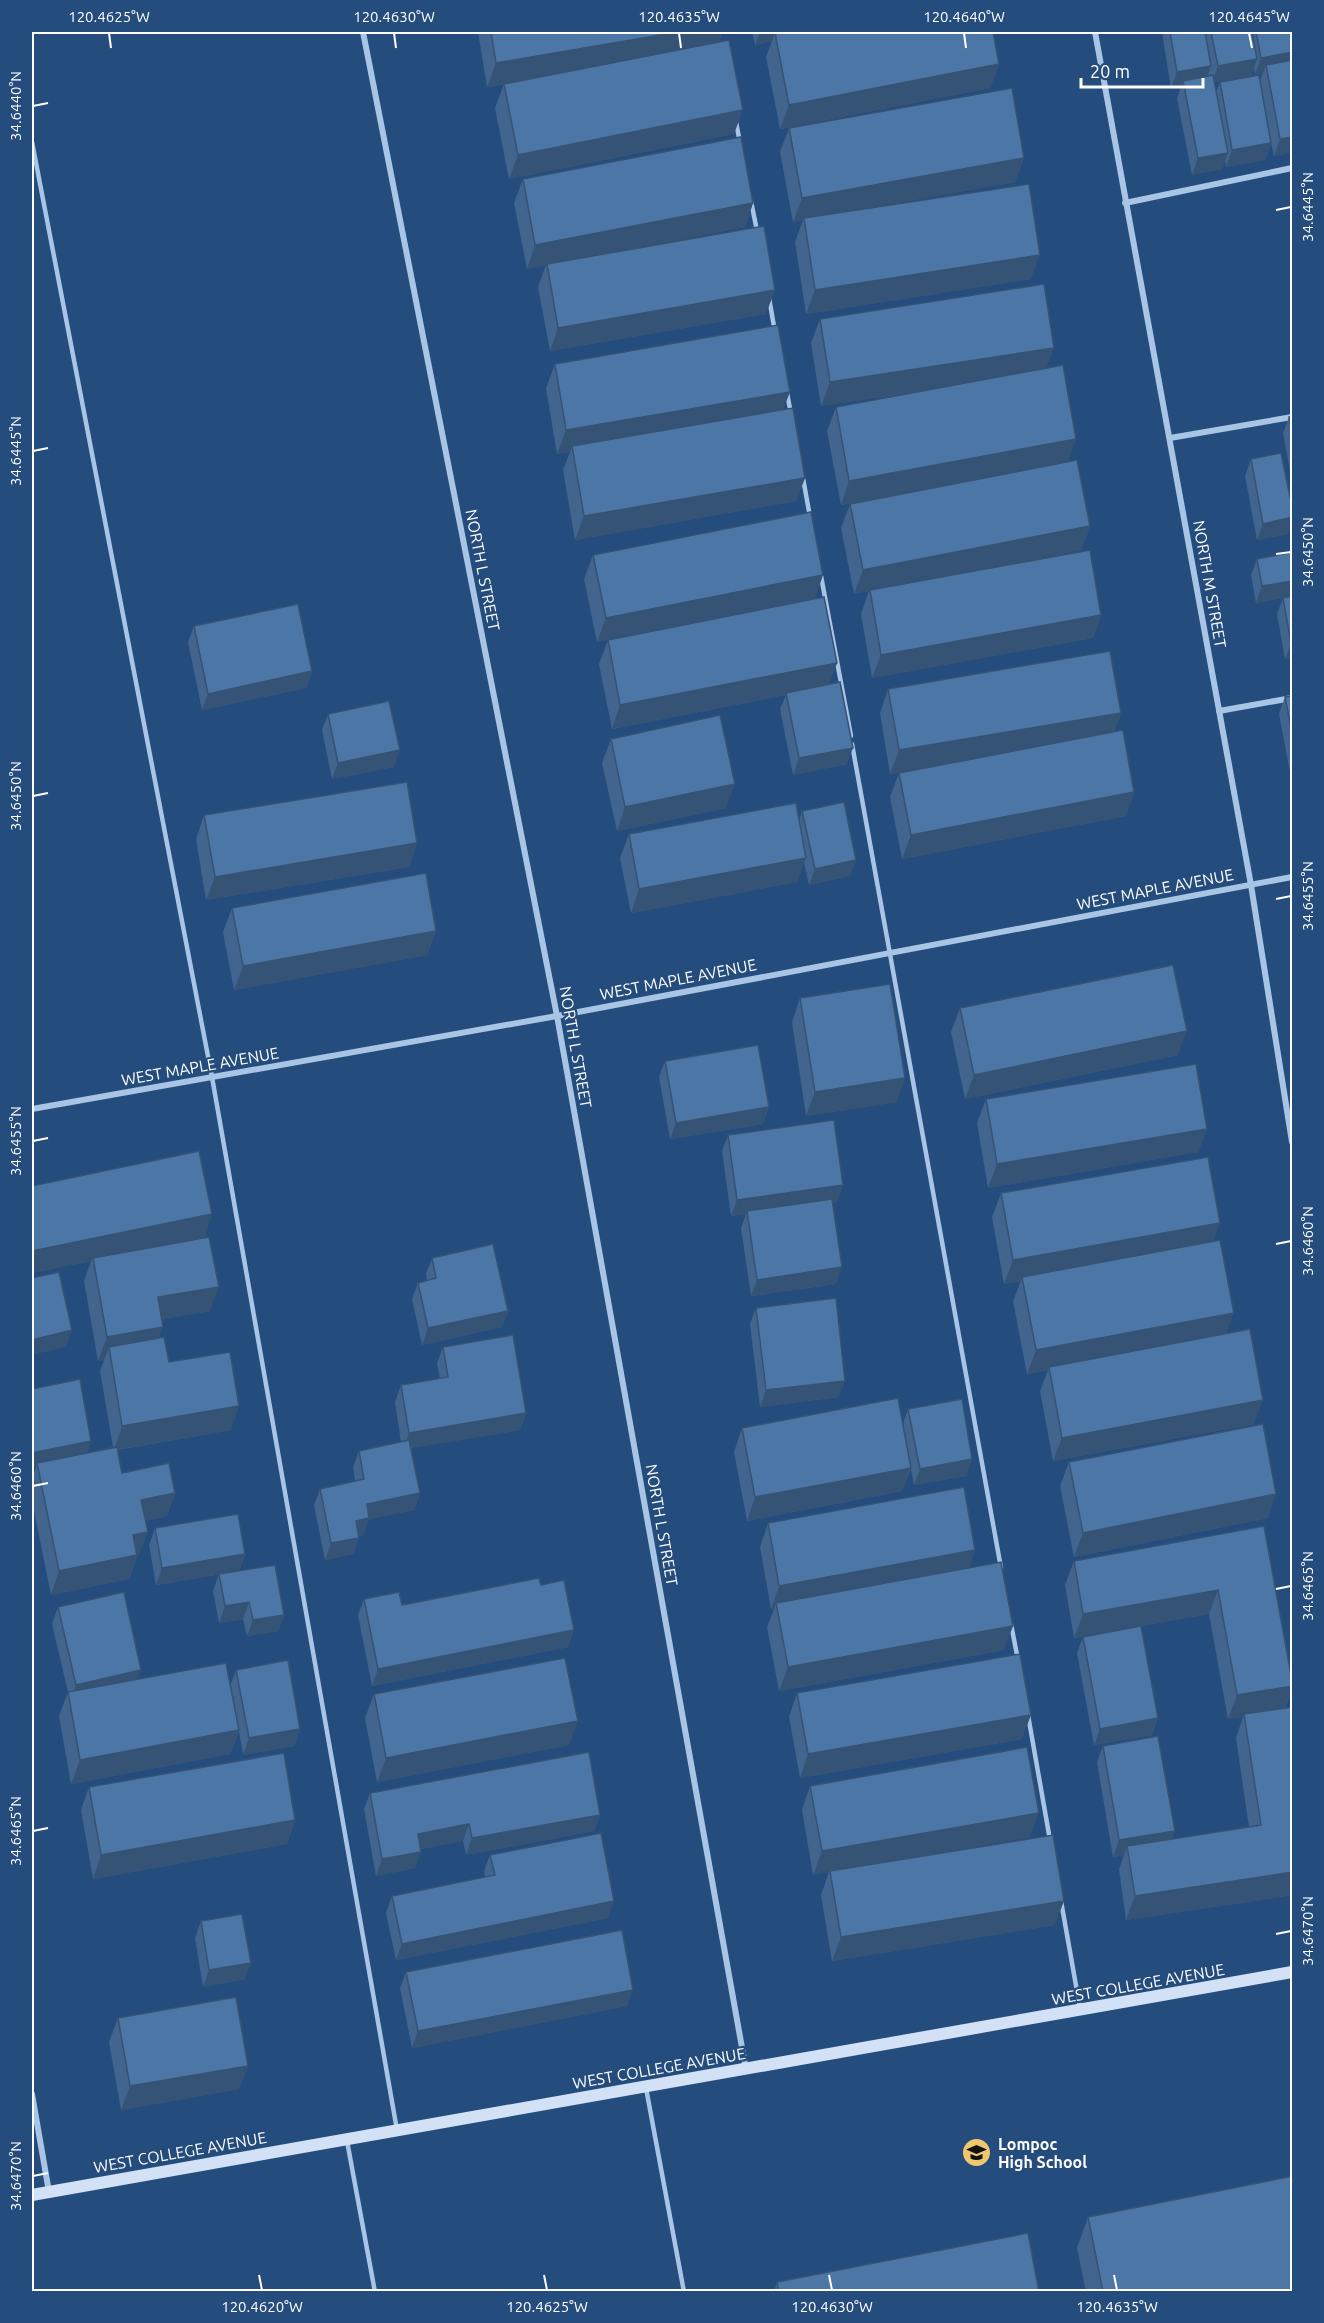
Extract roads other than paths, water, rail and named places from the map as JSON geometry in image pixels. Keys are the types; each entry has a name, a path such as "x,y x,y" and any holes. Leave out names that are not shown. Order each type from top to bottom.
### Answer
{"street":[{"name":"NORTH L STREET","path":"363,32 557,1016 746,2070"},
{"name":"NORTH M STREET","path":"1095,32 1251,885 1293,1142"},
{"path":"1125,203 1293,168"},
{"path":"1170,438 1293,417"},
{"path":"1219,711 1293,698"},
{"name":"WEST MAPLE AVENUE","path":"32,1109 557,1016 1293,877"},
{"name":"WEST COLLEGE AVENUE","path":"32,2195 1293,1972"},
{"path":"32,2094 49,2192"}],"lane":[{"path":"735,113 741,148"},
{"path":"32,142 212,1077 397,2130"},
{"path":"750,195 758,241"},
{"path":"767,288 776,335"},
{"path":"784,381 791,416"},
{"path":"802,475 811,521"},
{"path":"819,568 1003,1576"},
{"path":"1011,1623 1020,1670"},
{"path":"1026,1705 1051,1846"},
{"path":"1060,1893 1081,2011"},
{"path":"646,2088 684,2292"},
{"path":"346,2139 375,2292"}],"place":[{"name":"Lompoc High School","path":"977,2153"}]}
